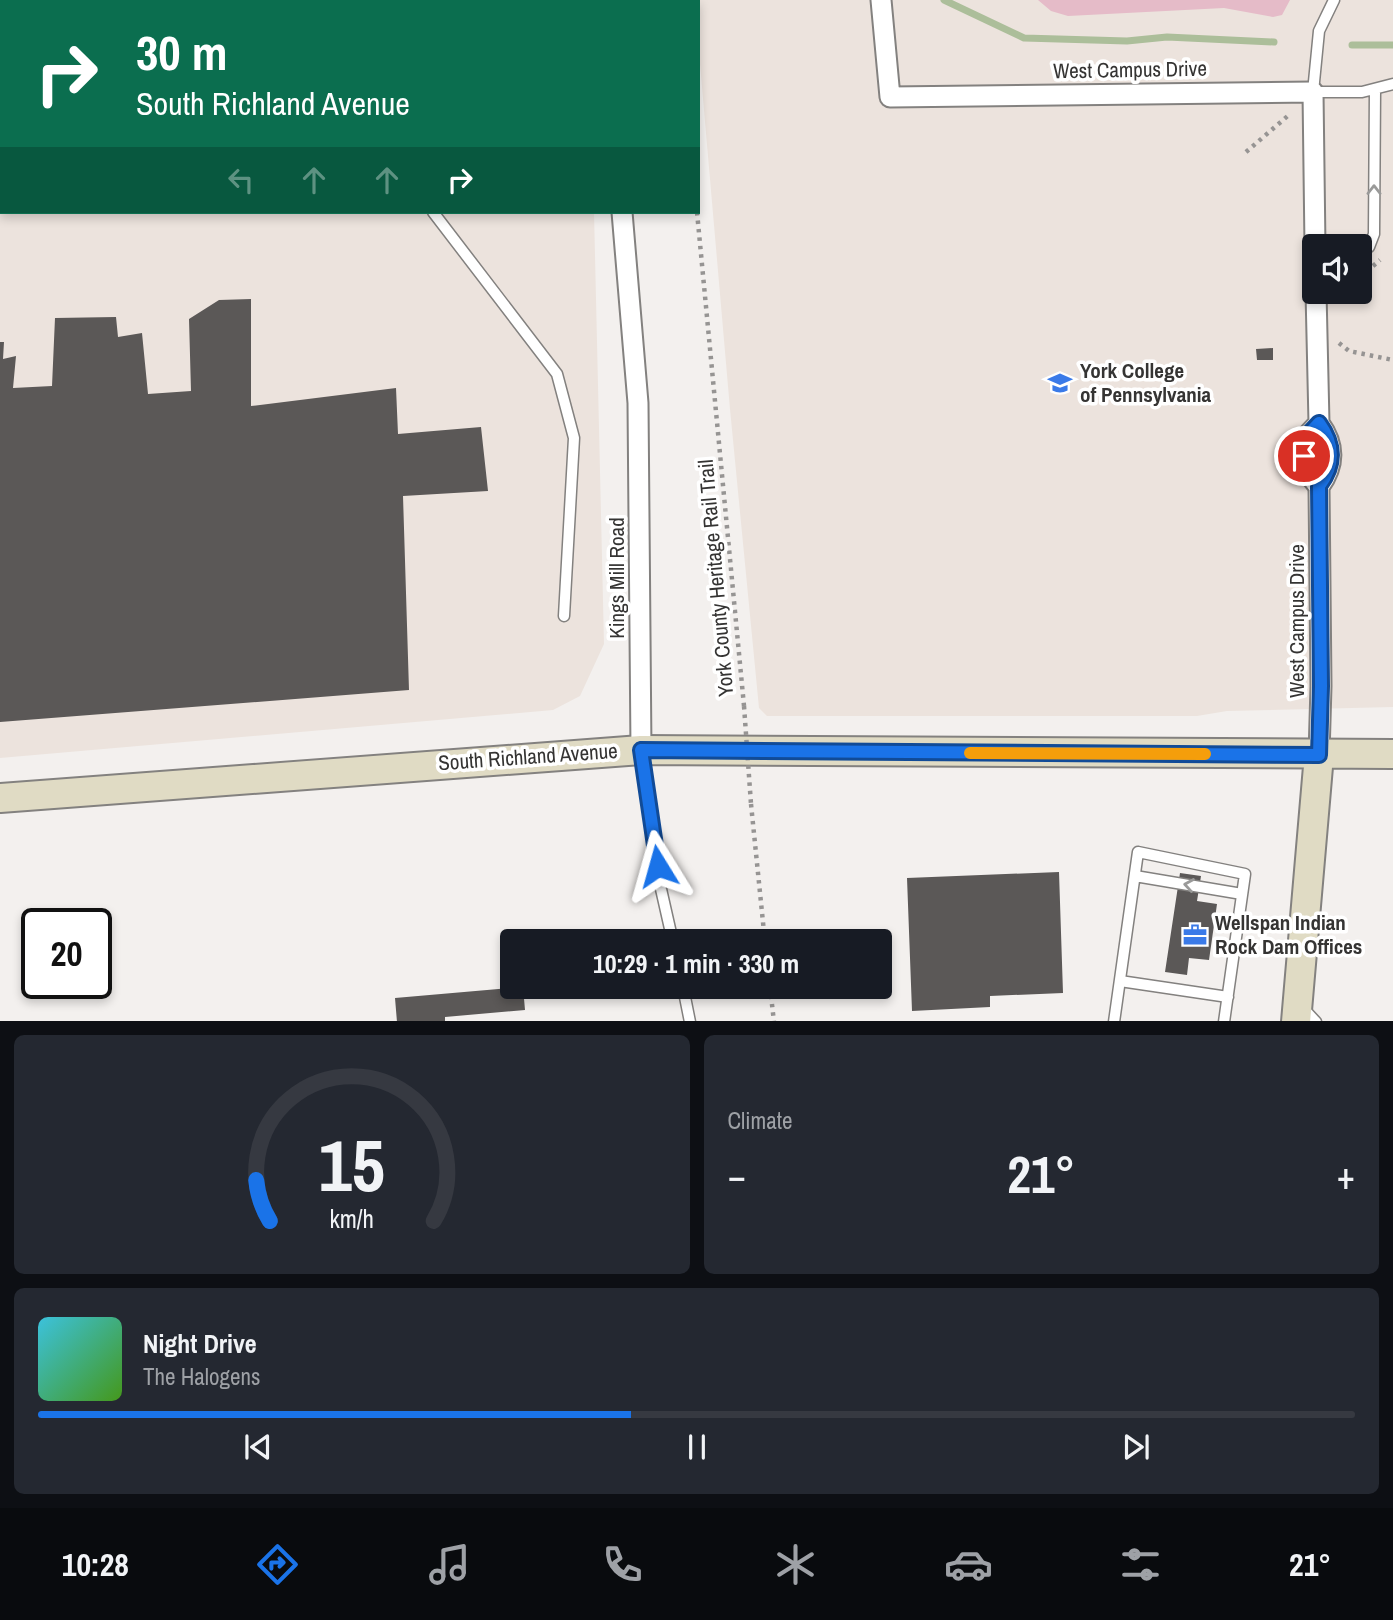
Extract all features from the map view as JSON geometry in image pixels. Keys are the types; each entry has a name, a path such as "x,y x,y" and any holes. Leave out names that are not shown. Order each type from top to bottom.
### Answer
{"main road":[{"name":"South Richland Avenue","path":"0,798 641,750 1393,754"},
{"path":"1303,1015 1319,755"}],"street":[{"name":"West Campus Drive","path":"881,0 890,97 1313,92"},
{"path":"1313,92 1315,234"},
{"name":"Kings Mill Road","path":"622,214 638,403 641,750"},
{"name":"West Campus Drive","path":"1315,304 1319,423 1304,439 1305,469 1319,486 1319,755"}],"lane":[{"path":"1334,0 1319,31 1313,92 1375,90 1393,84"},
{"path":"1372,239 1375,90"},
{"path":"435,214 556,374 574,438 564,616"},
{"name":"Kings Mill Road","path":"641,750 661,889 670,929"},
{"path":"1114,1021 1139,852 1245,874 1224,1021"},
{"path":"1135,876 1242,894"},
{"path":"1120,981 1228,998"},
{"path":"685,999 690,1021"}],"path":[{"path":"1246,152 1290,114"},
{"name":"York County Heritage Rail Trail","path":"696,214 764,929"},
{"path":"1338,336 1346,350 1393,360"},
{"path":"771,999 774,1021"}],"shaded area":[{"name":"York College of Pennsylvania","path":"700,0 1393,0 1393,707 1227,711 1197,716 767,716 759,708 700,64"},
{"path":"1038,0 1290,0 1282,15 1273,17 1224,8 1068,16 1051,11"},
{"path":"0,214 594,214 604,644 580,696 553,710 0,758"}],"building":[{"path":"251,299 251,406 396,388 398,434 481,427 488,491 403,496 409,690 0,722 0,342 4,342 3,359 16,356 13,388 52,386 55,318 116,317 118,337 142,333 148,394 191,391 189,319 219,300"},
{"path":"1273,348 1273,360 1257,360 1256,349"},
{"path":"1059,872 1063,993 990,996 990,1007 912,1011 907,878"},
{"path":"1180,873 1201,876 1197,901 1217,904 1209,960 1189,958 1187,975 1165,972"},
{"path":"500,989 500,999 524,999 525,1010 445,1017 445,1021 397,1021 395,998"}],"waterway":[{"path":"944,0 1024,38 1127,41 1167,37 1274,42"},
{"path":"1352,45 1393,45"}],"slow traffic":[{"path":"970,753 1205,754"}],"place":[{"name":"York College of Pennsylvania","path":"1060,383"},
{"name":"Wellspan Indian Rock Dam Offices","path":"1195,935"}],"route":[{"path":"658,866 641,750 1319,755 1319,486 1331,470 1330,438 1319,423 1304,439 1304,456"}]}
